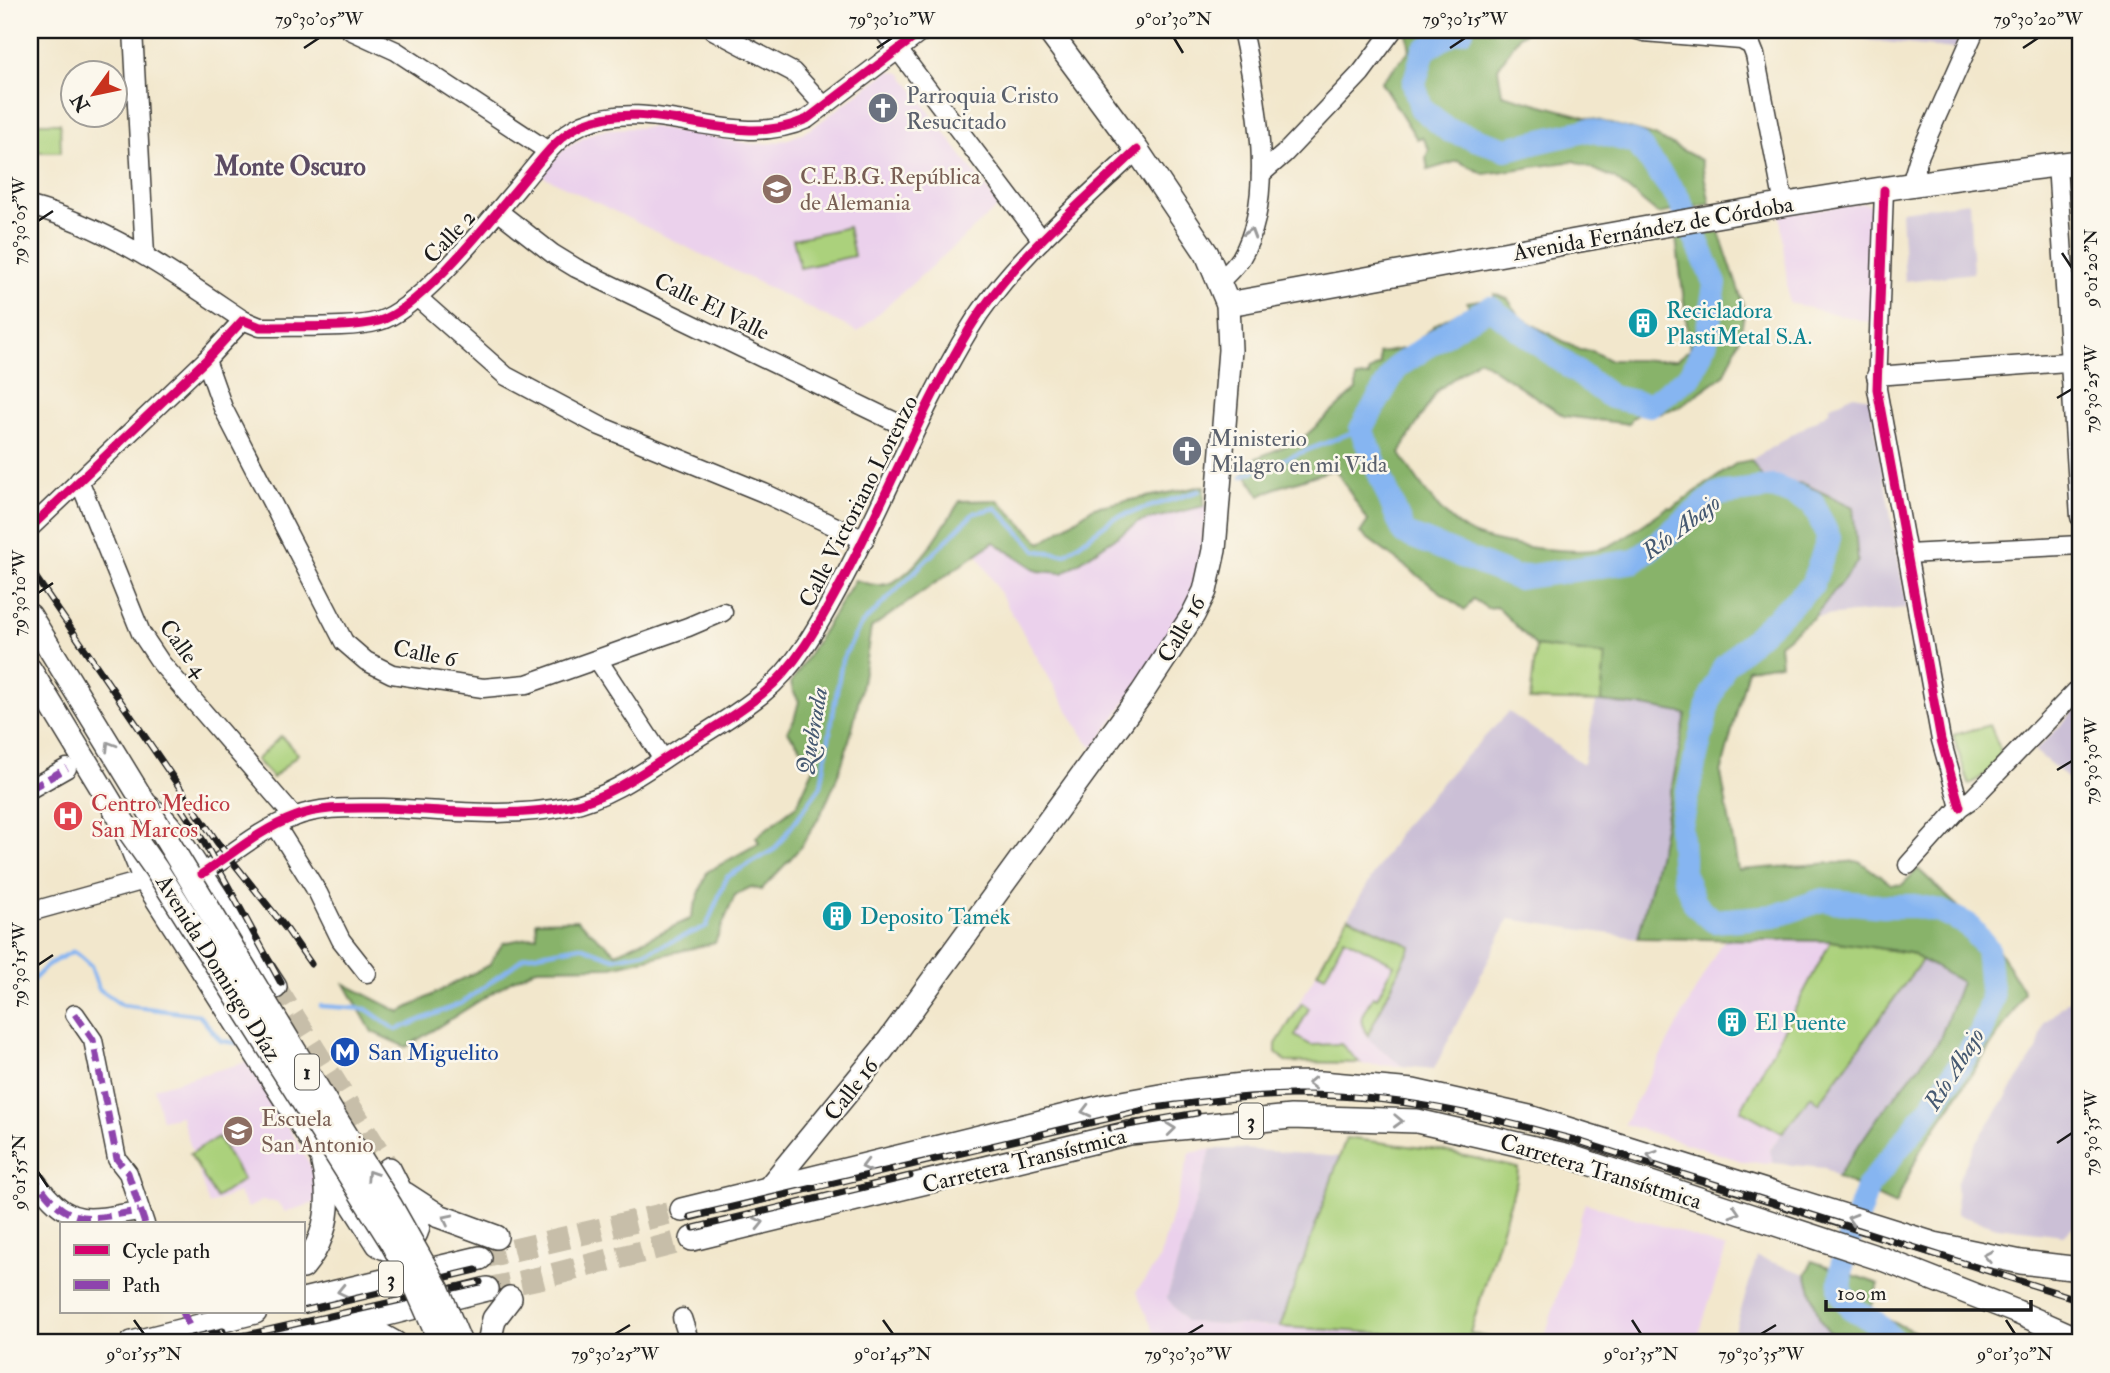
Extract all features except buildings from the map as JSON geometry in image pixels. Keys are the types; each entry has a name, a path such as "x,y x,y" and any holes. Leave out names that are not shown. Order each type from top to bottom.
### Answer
{"main road":[{"name":"Calle 16","path":"768,1189 882,1050 1142,694 1193,615 1205,591 1214,550 1230,350 1228,304 1207,254 1137,150 1048,30"},
{"name":"Avenida Fernández de Córdoba","path":"1228,304 1784,205 1911,184 2080,162"},
{"name":"Avenida Domingo Díaz","path":"30,616 390,1205 438,1290 460,1343"},
{"name":"Avenida Domingo Díaz","path":"30,670 120,818 156,869 391,1241 418,1291 441,1343"},
{"path":"145,804 174,832 275,987"},
{"path":"120,818 145,880 378,1244 386,1249 402,1248 412,1241 417,1231 416,1219 389,1169"},
{"name":"Carretera Transístmica","path":"682,1210 1110,1105 1188,1091 1252,1084 1321,1083 1413,1091 1529,1117 1894,1232 1969,1252 2074,1270"},
{"name":"Carretera Transístmica","path":"692,1238 1129,1133 1291,1117 1417,1121 1565,1156 1806,1234 1885,1260 2074,1336"},
{"name":"Calle 16","path":"817,1131 814,1153 816,1159 825,1170 834,1174"},
{"path":"304,1265 321,1237 328,1203 322,1162 308,1132"},
{"path":"402,1192 439,1216 496,1237"},
{"name":"3","path":"304,1300 480,1258"},
{"name":"3","path":"271,1343 487,1289"},
{"path":"489,1343 494,1319 510,1298"},
{"path":"132,1343 187,1320 243,1314"},
{"path":"330,1329 354,1328 377,1333 395,1343"}],"street":[{"path":"133,30 145,255"},
{"path":"350,30 396,51 548,151"},
{"path":"883,30 1042,240"},
{"name":"Calle 2","path":"243,320 260,327 360,324 380,321 399,313 418,298 498,211 548,151 583,124 603,119 654,117 756,132 792,126 807,119 924,30"},
{"path":"1219,282 1235,267 1246,245 1256,212 1261,174 1254,85 1242,30"},
{"path":"1261,174 1284,154 1361,74 1393,30"},
{"path":"1637,30 1741,40 1751,45 1784,205"},
{"path":"1911,184 1920,154 1975,30"},
{"path":"720,31 793,72 824,106"},
{"name":"Calle Victoriano Lorenzo","path":"202,874 276,826 294,817 327,809 488,813 567,807 590,800 617,788 762,694 801,650 825,611 864,540 914,431 972,325 1042,240 1137,150"},
{"path":"2057,164 2075,361 2080,517"},
{"path":"1884,190 1876,376 1941,740 1960,807"},
{"path":"30,206 71,219 145,255 243,320 206,360 30,528"},
{"name":"Calle El Valle","path":"498,211 553,254 576,268 914,431"},
{"path":"418,298 506,376 600,426 764,493 864,540"},
{"name":"Calle 6","path":"206,360 223,408 344,642 366,661 379,668 401,676 483,688 527,684 723,612"},
{"path":"1876,376 2075,361"},
{"name":"Calle 4","path":"79,480 141,633 181,687 294,817"},
{"path":"1907,554 2080,545"},
{"path":"598,660 663,759"},
{"path":"1908,865 1960,807 1972,799 2080,687"},
{"path":"30,789 67,768"},
{"path":"276,826 318,893 341,940 367,973"},
{"path":"30,912 145,880"},
{"path":"30,1173 47,1196 65,1213 84,1219 142,1218 128,1173 117,1159 93,1040 75,1014"},
{"path":"682,1318 690,1343"}],"shaded area":[{"path":"1766,30 1965,30 1955,49"},
{"name":"C.E.B.G. República de Alemania","path":"889,71 901,73 999,206 858,332 541,175 563,150 590,134 608,129 653,127 754,144 791,138 812,128"},
{"path":"1969,202 1973,273 1905,281 1901,211"},
{"path":"1864,203 1876,212 1873,323 1789,303 1780,214"},
{"path":"1854,395 1870,398 1907,608 1814,617 1858,561 1804,484 1764,480 1751,460 1829,412 1829,407"},
{"path":"1211,504 1206,555 1189,608 1094,748 1083,736 976,552 994,542 1038,570 1063,573 1139,522"},
{"path":"1596,703 1686,714 1660,848 1638,938 1509,919 1434,1069 1402,1066 1367,1038 1411,947 1348,917 1401,829 1459,763 1509,712 1583,764"},
{"path":"2080,705 2080,792 2035,751"},
{"path":"1348,917 1411,946 1367,1037 1402,1066 1285,1062 1276,1052 1276,1044"},
{"path":"1727,938 1831,941 1741,1110 1782,1133 1770,1149 1773,1163 1745,1162 1624,1124 1720,945"},
{"path":"1922,960 1961,983 1939,1041 1878,1117 1837,1177 1825,1168 1773,1163 1770,1150 1782,1133 1811,1096 1819,1103"},
{"path":"2080,990 2080,1220 2064,1235 1997,1227 1957,1215 1956,1184 1976,1143 2037,1050 2044,1023"},
{"name":"Escuela San Antonio","path":"250,1061 319,1180 318,1202 285,1212 277,1202 262,1201 248,1208 238,1192 209,1205 181,1116 162,1120 154,1088"},
{"path":"1211,1149 1167,1298 1186,1322 1398,1334 1428,1343 1159,1343 1136,1292 1159,1260 1190,1153"},
{"path":"1211,1149 1340,1157 1280,1327 1186,1322 1167,1298"},
{"path":"1585,1203 1675,1230 1726,1249 1696,1343 1543,1343"},
{"path":"1757,1257 1806,1274 1820,1320 1838,1343 1720,1343 1724,1332 1734,1333"}],"green space":[{"path":"1415,30 1529,30 1519,36 1498,68 1502,94 1655,136 1701,160 1710,204 1658,214 1614,178 1575,161 1484,174 1458,161 1428,170 1426,158 1429,149 1422,137 1417,139 1381,82 1410,50 1407,34"},
{"path":"30,123 60,123 61,152 30,152"},
{"path":"848,227 854,256 800,268 793,239"},
{"path":"1719,232 1745,309 1739,340 1725,374 1679,407 1659,413 1641,412 1629,424 1564,416 1479,359 1437,391 1400,454 1429,496 1456,524 1478,536 1537,548 1580,551 1609,546 1668,507 1672,508 1737,463 1751,460 1764,480 1804,484 1853,507 1858,561 1814,617 1779,644 1781,664 1748,669 1721,773 1738,870 1859,861 1891,884 1902,885 1918,869 1991,938 2024,992 1920,1151 1895,1205 1837,1177 1878,1117 1939,1041 1961,982 1910,953 1831,941 1638,938 1660,848 1686,714 1601,702 1605,655 1536,646 1497,607 1487,608 1473,599 1465,610 1360,533 1368,521 1335,469 1276,488 1260,496 1240,465 1302,439 1356,390 1356,378 1369,376 1369,372 1380,364 1379,353 1409,348 1436,324 1469,307 1467,302 1494,298 1494,294 1508,299 1519,316 1580,350 1592,351 1609,360 1676,360 1690,349 1676,238"},
{"path":"1204,486 1204,506 1139,522 1063,573 1038,571 994,542 871,628 856,714 830,795 801,846 781,869 761,890 751,887 735,895 715,943 612,967 537,968 511,981 406,1047 372,1032 345,984 400,1012 489,965 503,943 537,936 536,921 577,920 616,953 690,919 707,872 759,843 756,837 797,805 815,765 787,731 794,720 799,701 791,683 855,580 884,585 903,576 931,546 960,501 998,500 1041,543 1094,507"},
{"path":"1536,646 1605,655 1601,702 1530,700"},
{"path":"1990,725 2005,761 1969,785 1953,735"},
{"path":"281,736 298,754 273,778 256,760"},
{"path":"1348,917 1411,946 1368,1035 1362,1024 1362,1015 1373,996 1377,998 1394,964 1344,938 1325,976 1317,972"},
{"path":"1831,941 1910,953 1922,960 1819,1103 1811,1096 1782,1133 1741,1110"},
{"path":"1302,1003 1309,1008 1295,1036 1311,1045 1341,1044 1360,1063 1285,1062 1276,1052 1276,1044"},
{"path":"218,1137 243,1180 216,1198 190,1154"},
{"path":"1346,1138 1439,1150 1518,1168 1517,1180 1470,1333 1509,1343 1428,1343 1398,1334 1280,1327"},
{"path":"1812,1261 1879,1284 1870,1312 1940,1343 1838,1343 1820,1320 1806,1274"}],"waterway":[{"name":"Río Abajo","path":"1462,30 1424,50 1414,84 1421,108 1448,130 1506,149 1589,130 1637,143 1679,199 1715,284 1706,341 1691,375 1650,405 1611,397 1490,308 1463,322 1397,367 1361,429 1404,533 1517,578 1635,561 1717,494 1774,487 1812,502 1829,538 1812,585 1724,667 1709,701 1680,825 1683,873 1694,904 1714,921 1775,916 1822,900 1915,906 1940,911 1967,924 1987,948 1992,999 1980,1035 1928,1111 1868,1186 1843,1258 1840,1291 1851,1308 1875,1322 1896,1343"},
{"name":"Quebrada","path":"1242,476 1361,429"},
{"name":"Quebrada","path":"321,1006 366,1009 396,1030 462,1003 526,956 580,946 614,958 646,952 706,927 727,877 775,849 821,786 842,660 860,626 974,513 996,508 1037,551 1065,554 1114,518 1199,491"},
{"name":"Quebrada","path":"30,983 49,964 74,951 91,966 99,989 122,1005 199,1015 221,1041 238,1043"}],"tunnel":[{"path":"275,987 389,1169"},
{"path":"480,1258 682,1210"},
{"path":"487,1289 692,1239"}],"railway":[{"path":"30,569 217,842 311,964"},
{"path":"180,806 204,842 281,983"},
{"path":"690,1217 1153,1108 1256,1097 1327,1095 1435,1107 1575,1140 2080,1300"},
{"path":"1111,1128 1197,1113"},
{"path":"694,1228 910,1176"},
{"path":"304,1311 476,1270"},
{"path":"211,1343 480,1282"},
{"path":"170,1343 223,1331"}],"marked path":[{"path":"30,789 67,768"},
{"path":"75,1014 93,1040 117,1159 128,1173 144,1222"},
{"path":"30,1173 47,1195 68,1213 90,1218 139,1211"},
{"path":"184,1314 190,1328"}],"cycle path":[{"path":"30,528 206,360 243,320 260,327 367,324 395,313 414,300 473,241 548,151 573,129 611,117 638,115 723,128 779,128 807,119 924,30"},
{"path":"202,874 270,828 305,813 338,808 499,813 546,810 584,802 628,782 752,701 786,671 815,629 857,553 935,391 986,304 1048,234 1137,150"},
{"path":"1884,190 1877,389 1941,740 1960,807"}],"place":[{"name":"Parroquia Cristo Resucitado","path":"883,108"},
{"name":"C.E.B.G. República de Alemania","path":"777,189"},
{"name":"Recicladora PlastiMetal S.A.","path":"1643,323"},
{"name":"Ministerio Milagro en mi Vida","path":"1187,451"},
{"name":"Centro Medico San Marcos","path":"68,816"},
{"name":"Deposito Tamek","path":"837,916"},
{"name":"El Puente","path":"1732,1022"},
{"name":"San Miguelito","path":"345,1052"},
{"name":"Escuela San Antonio","path":"238,1131"}],"district":[{"name":"Monte Oscuro","path":"290,166"}]}
